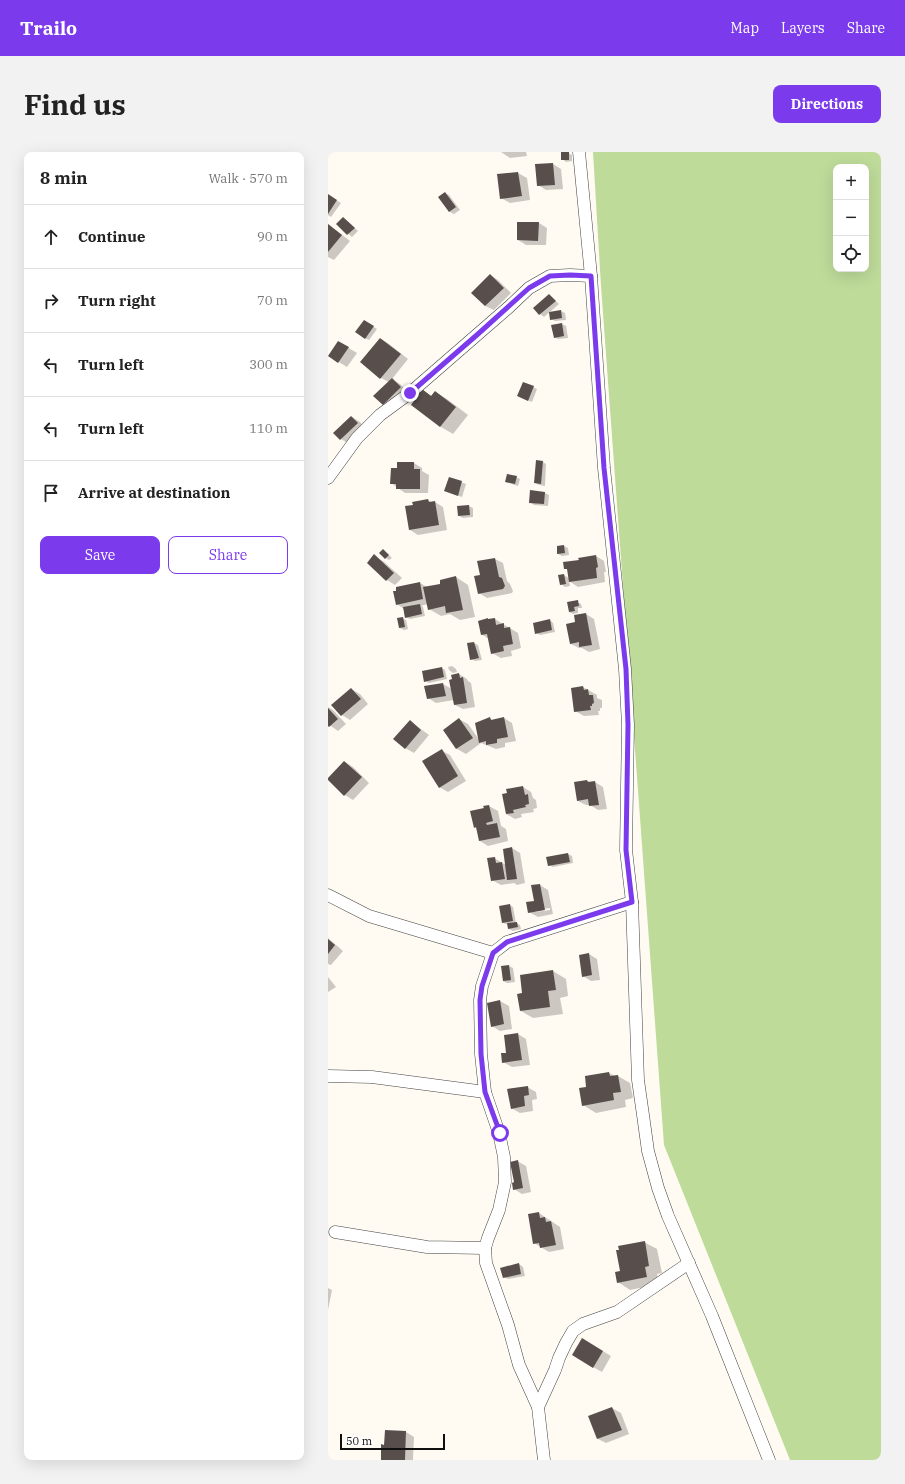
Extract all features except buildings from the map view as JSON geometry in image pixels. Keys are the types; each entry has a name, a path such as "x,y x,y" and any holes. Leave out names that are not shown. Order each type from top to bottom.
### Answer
{"street":[{"path":"579,152 591,276 604,468 626,669 628,725 626,850 632,902 638,1080 648,1151 658,1188 668,1216 712,1316 770,1460"},
{"path":"328,478 357,438 380,415 410,393 529,288 550,276 591,276"},
{"path":"328,896 369,916 493,953"},
{"path":"544,1460 538,1407 519,1366 508,1325 486,1263 485,1248 499,1210 505,1182 504,1157 500,1133 485,1092 481,1054 480,1000 482,986 493,953 507,942 632,902"},
{"path":"328,1076 372,1077 485,1092"},
{"path":"335,1232 427,1247 485,1248"},
{"path":"538,1407 555,1370 558,1358 573,1331 583,1324 617,1312 689,1263"}],"green space":[{"path":"593,152 881,152 881,1460 790,1460 664,1145 601,286"}],"route":[{"path":"410,393 529,288 550,276 591,276 604,468 626,669 628,725 626,850 632,902 507,942 493,953 482,986 480,1000 481,1054 485,1092 500,1133"}]}
